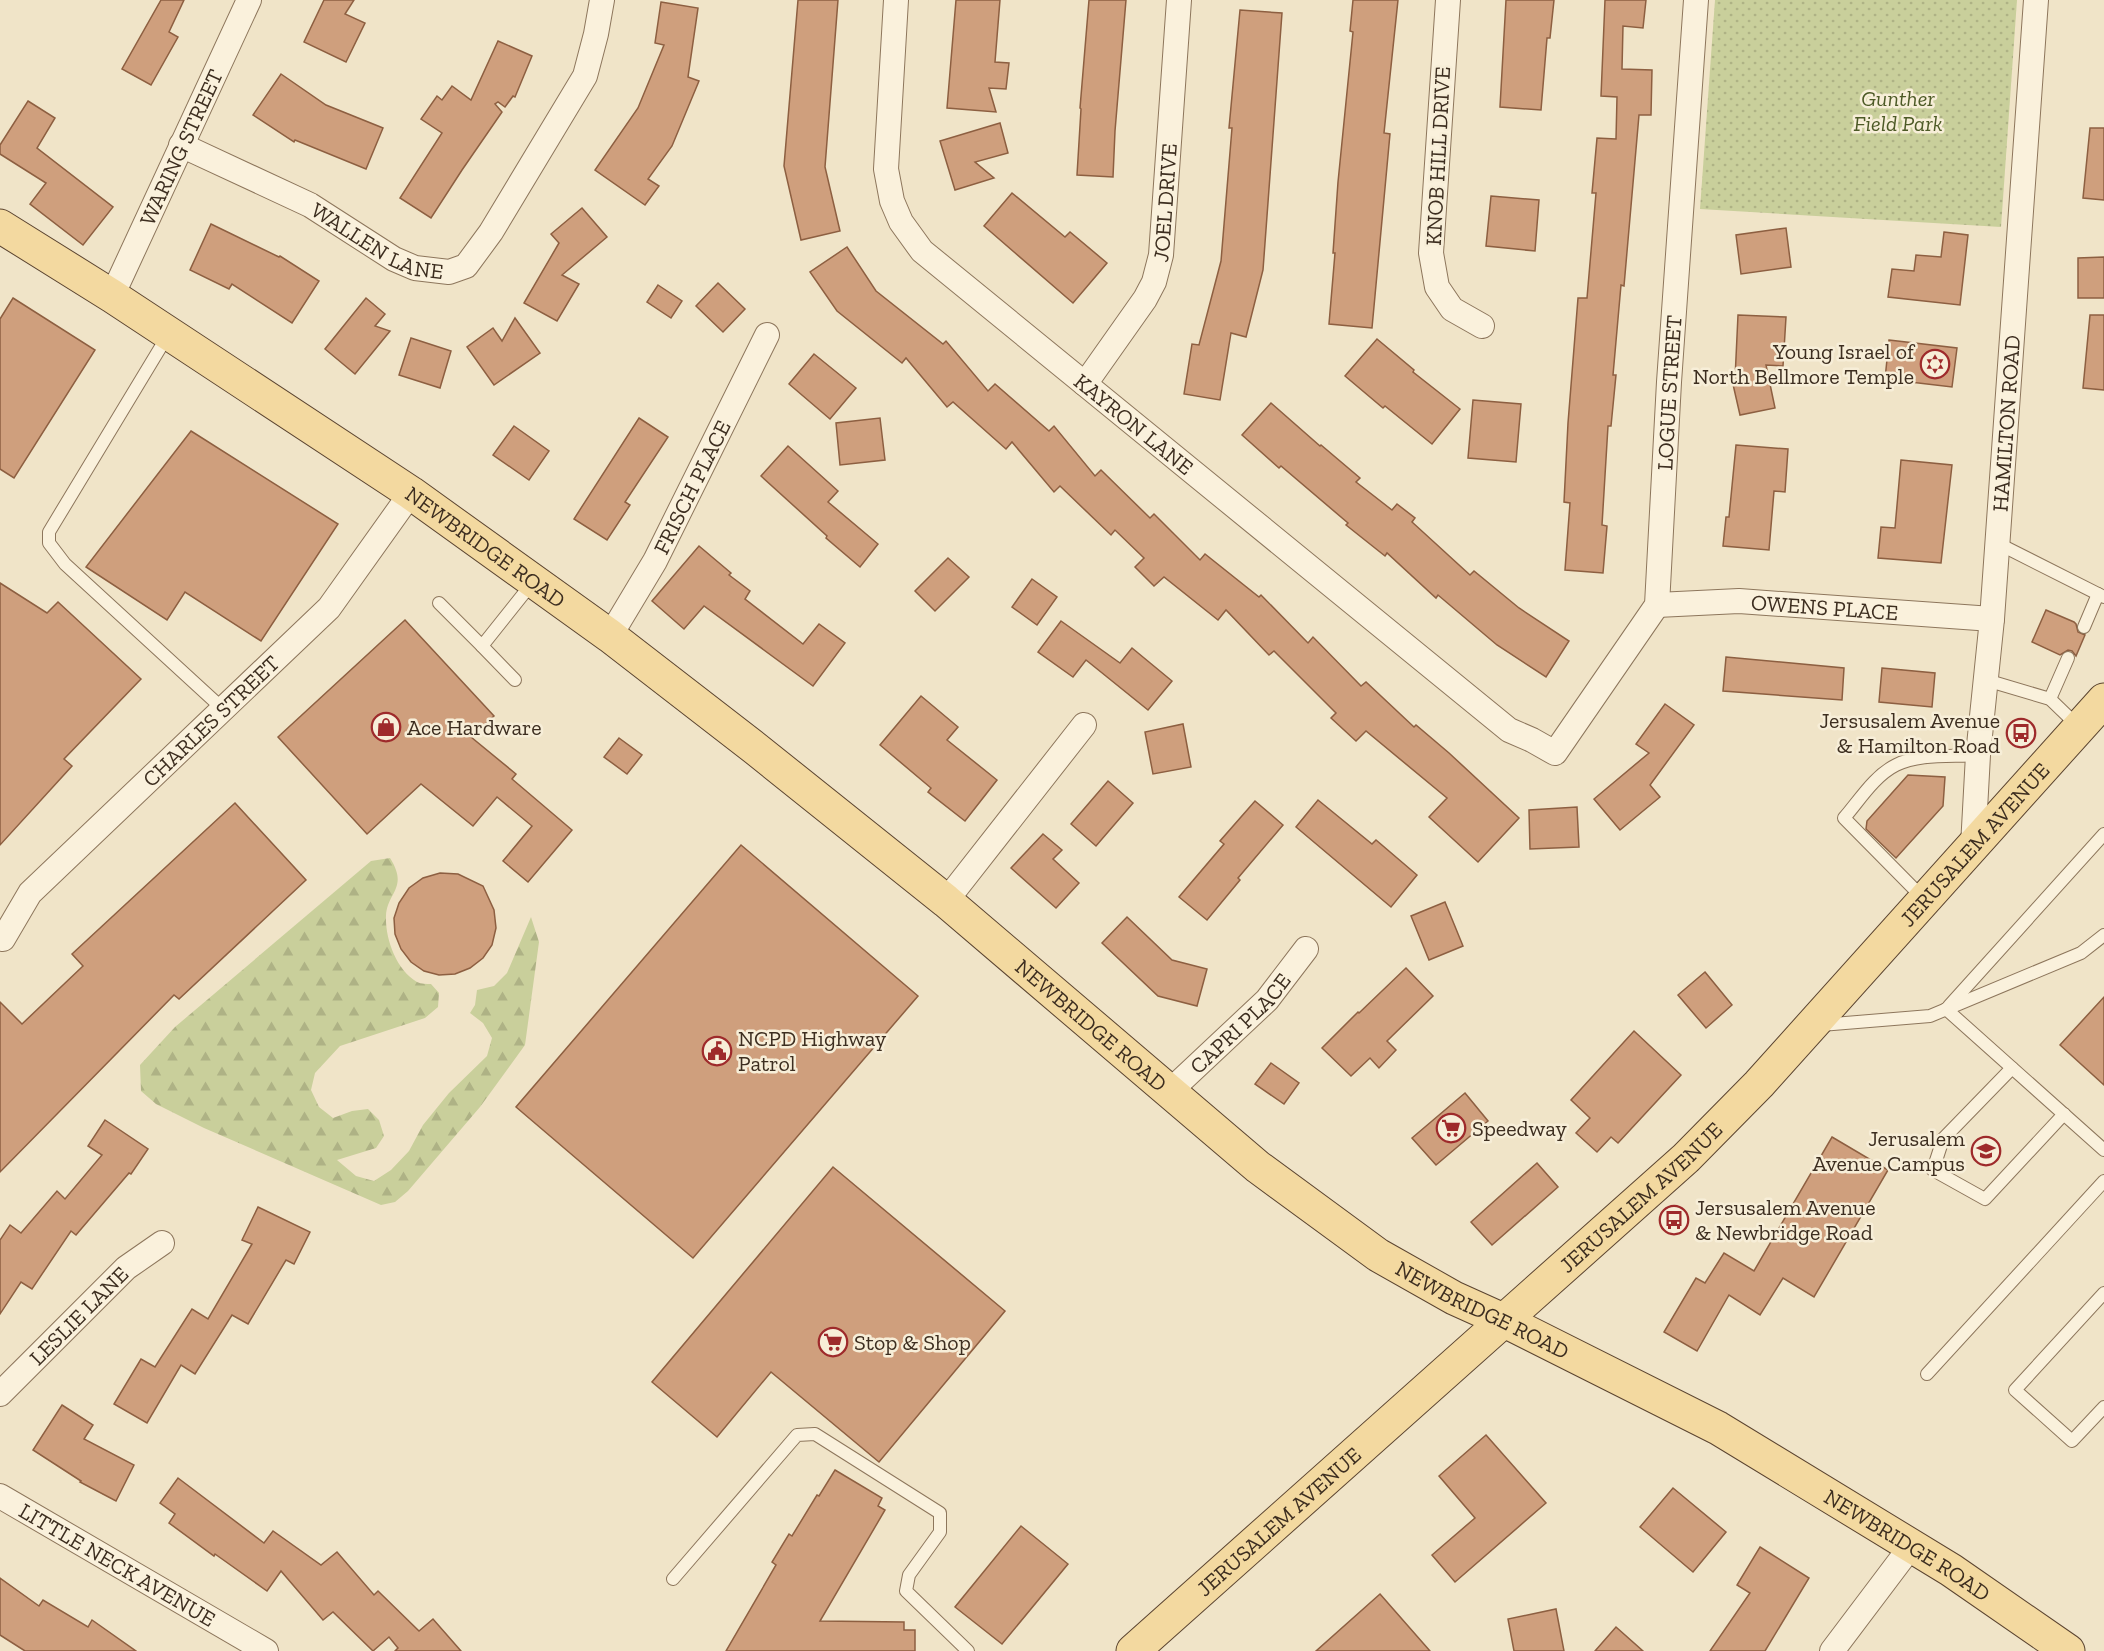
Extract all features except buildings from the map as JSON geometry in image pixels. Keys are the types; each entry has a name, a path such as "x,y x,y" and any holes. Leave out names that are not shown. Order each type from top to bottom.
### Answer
{"main road":[{"name":"NEWBRIDGE ROAD","path":"0,226 112,296 411,493 610,636 756,748 946,901 1258,1167 1378,1255 1454,1298 1718,1428 1912,1545 2068,1651"},
{"name":"JERUSALEM AVENUE","path":"1133,1651 1505,1322 1686,1158 1759,1084 2104,700"}],"street":[{"name":"WARING STREET","path":"112,296 249,0"},
{"name":"WALLEN LANE","path":"182,145 310,205 394,259 415,268 449,272 466,266 491,232 585,76 602,0"},
{"name":"KAYRON LANE","path":"896,0 886,169 892,201 901,222 922,251 1509,730 1555,753 1657,605"},
{"name":"JOEL DRIVE","path":"1085,384 1145,299 1154,282 1161,255 1179,0"},
{"name":"KNOB HILL DRIVE","path":"1448,0 1431,253 1437,287 1452,309 1482,326"},
{"name":"LOGUE STREET","path":"1657,605 1670,370 1696,0"},
{"name":"HAMILTON ROAD","path":"1973,846 1978,755 1992,619 2036,0"},
{"name":"FRISCH PLACE","path":"610,636 654,561 767,335"},
{"name":"CHARLES STREET","path":"3,939 30,893 329,608 411,493"},
{"name":"OWENS PLACE","path":"1657,605 1739,601 1992,619"},
{"path":"946,901 1084,725"},
{"name":"CAPRI PLACE","path":"1169,1092 1267,1000 1306,949"},
{"name":"LESLIE LANE","path":"0,1394 126,1268 162,1243"},
{"name":"LITTLE NECK AVENUE","path":"0,1496 266,1651"},
{"path":"1832,1651 1912,1545"}],"lane":[{"path":"169,334 49,532 49,543 65,564 223,709"},
{"path":"1997,543 2101,595 2084,627"},
{"path":"482,646 534,581"},
{"path":"439,603 515,680"},
{"path":"2050,699 2068,658"},
{"path":"1986,680 2050,699 2079,728"},
{"path":"1924,899 1844,818 1879,778 1895,766 1914,759 1978,755"},
{"path":"1946,1009 2104,834"},
{"path":"1811,1026 1930,1016 2081,953 2104,935"},
{"path":"1946,1009 2104,1150"},
{"path":"2012,1068 1943,1139 1933,1170 1985,1198 2064,1114"},
{"path":"1927,1374 2104,1181"},
{"path":"2104,1293 2015,1390 2073,1441 2104,1407"},
{"path":"673,1579 797,1436 816,1434 940,1513 940,1532 909,1575 906,1591 968,1651"}],"green space":[{"name":"Gunther Field Park","path":"1715,0 2017,0 2001,227 1700,209"},
{"path":"390,858 398,876 396,889 387,908 386,916 387,934 393,953 410,977 419,983 431,984 439,993 438,1007 425,1018 340,1046 315,1073 311,1090 319,1107 333,1118 352,1111 368,1109 379,1120 384,1136 376,1148 337,1160 356,1176 374,1181 391,1170 409,1151 423,1125 449,1093 487,1056 492,1038 483,1023 470,1013 475,1005 477,990 494,986 507,973 531,917 539,942 525,1045 480,1107 408,1191 395,1202 381,1205 204,1128 156,1104 141,1091 140,1065 175,1027 371,861"}],"place":[{"name":"Young Israel of North Bellmore Temple","path":"1935,364"},
{"name":"Ace Hardware","path":"386,727"},
{"name":"Jersusalem Avenue & Hamilton Road","path":"2021,733"},
{"name":"NCPD Highway Patrol","path":"717,1051"},
{"name":"Speedway","path":"1451,1128"},
{"name":"Jerusalem Avenue Campus","path":"1986,1151"},
{"name":"Jersusalem Avenue & Newbridge Road","path":"1674,1220"},
{"name":"Stop & Shop","path":"833,1342"}]}
